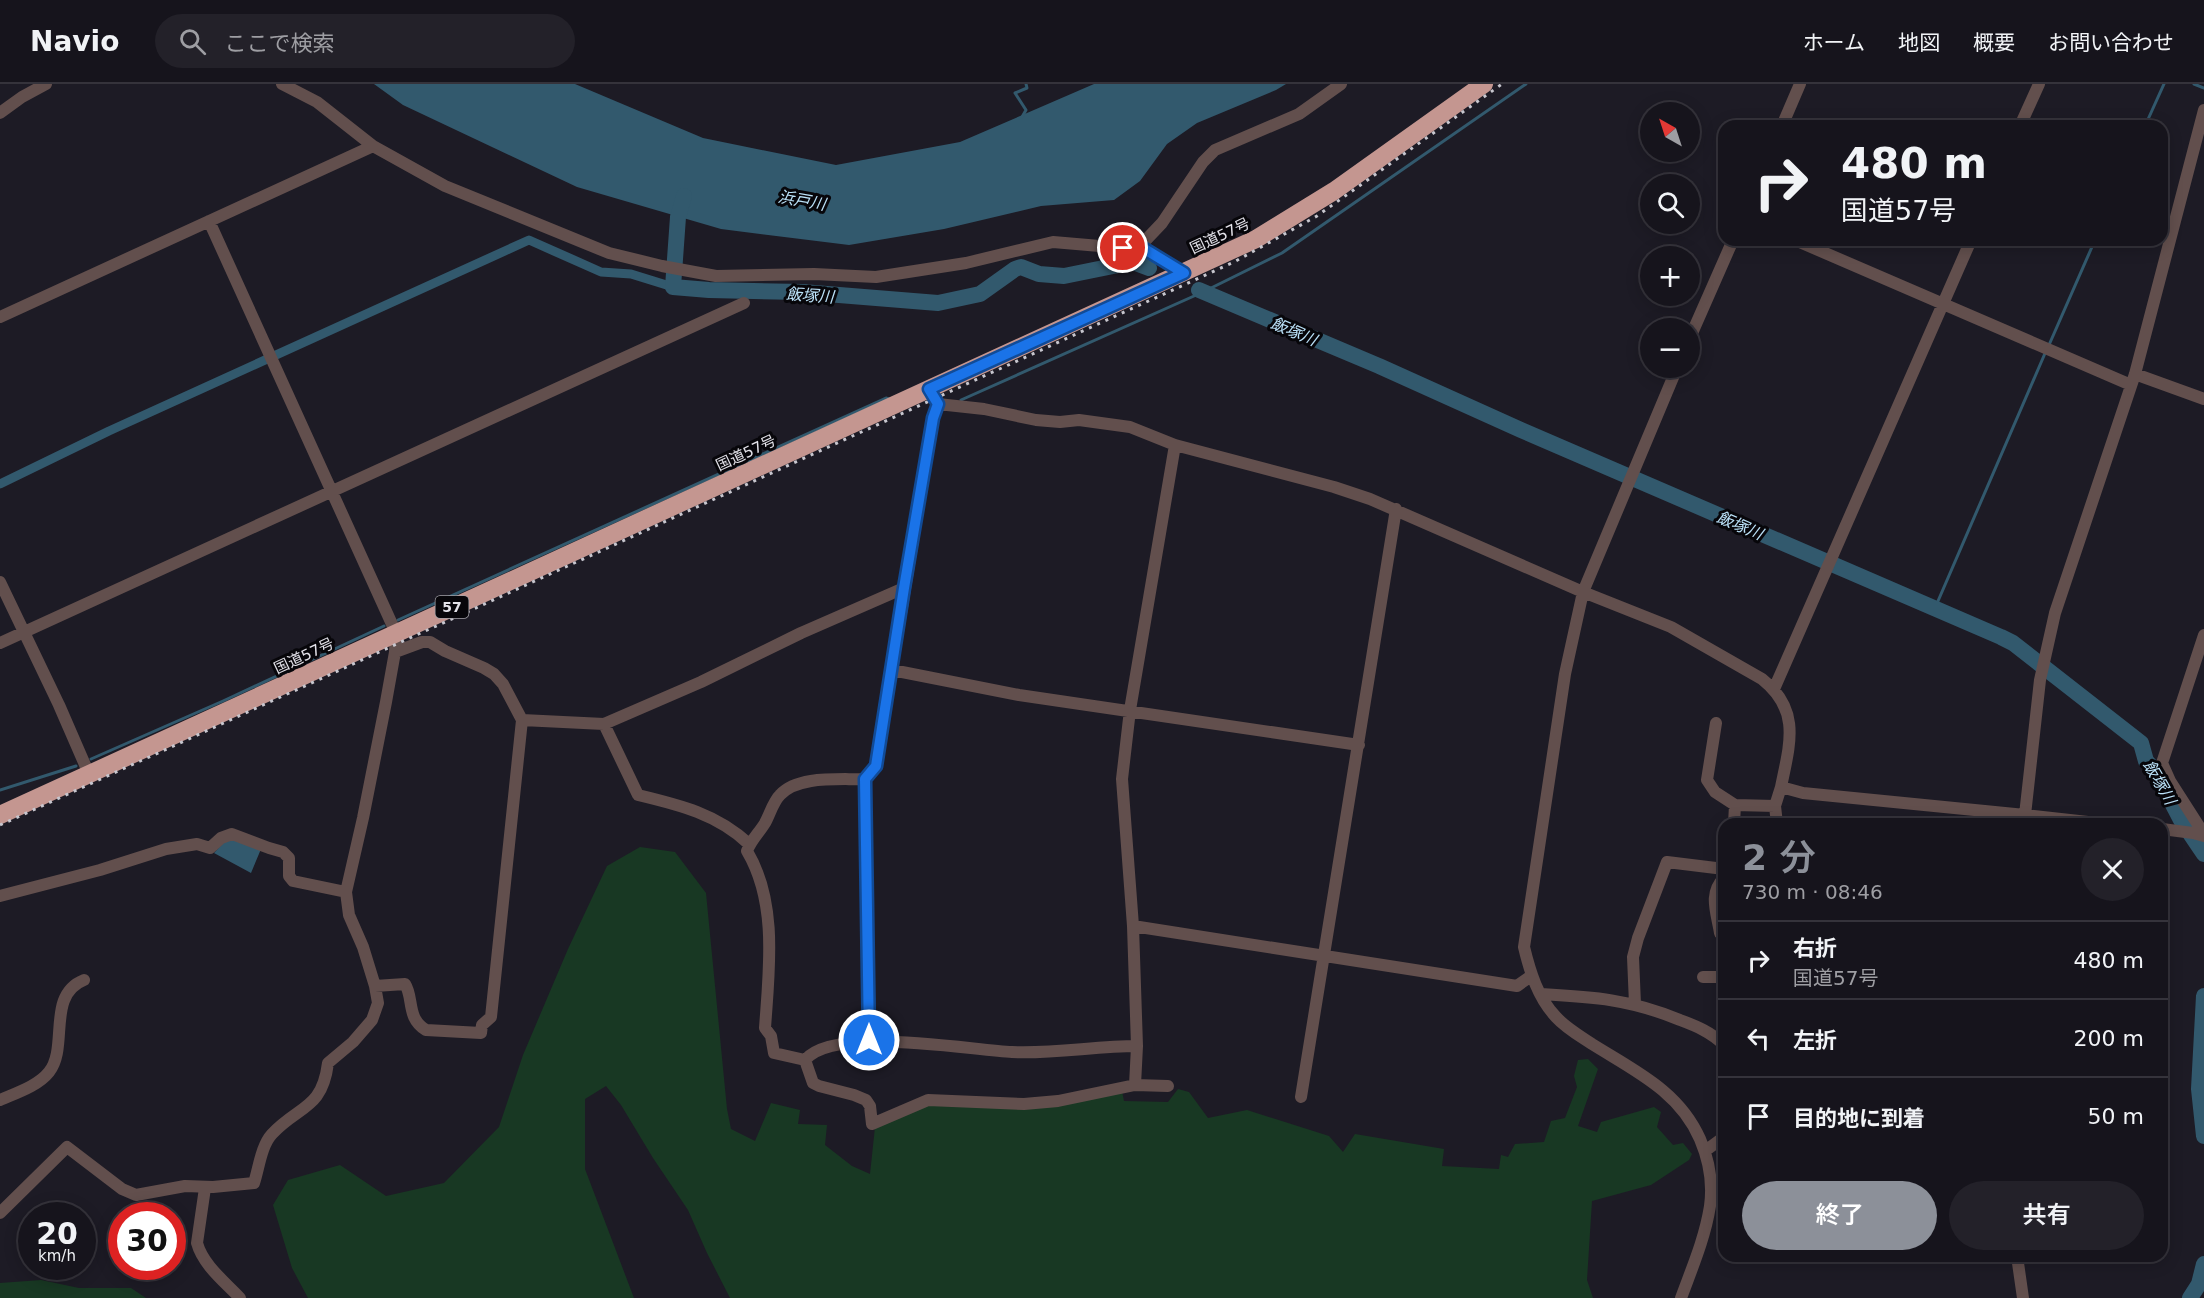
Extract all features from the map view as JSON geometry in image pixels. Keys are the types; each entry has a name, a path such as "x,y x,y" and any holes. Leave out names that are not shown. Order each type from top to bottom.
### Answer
{"highway":[{"name":"国道57号","path":"0,815 89,774 395,643 934,396 1256,239 1295,217 1484,84"}],"street":[{"path":"0,113 22,97 46,84"},
{"path":"282,84 317,102 373,146 445,186 609,253 716,276 814,274 876,277 966,263 1053,242 1123,248 1143,243 1162,224 1203,162 1215,150 1299,114 1341,84"},
{"path":"1785,120 1800,84"},
{"path":"2023,120 2038,84"},
{"path":"2025,818 2040,680 2055,613 2133,380 2204,110"},
{"path":"0,317 373,146"},
{"path":"0,1213 67,1147 115,1185 136,1195 185,1186 205,1188 254,1183 270,1136 305,1110 318,1096 326,1079 328,1063 353,1042 372,1020 378,1003 363,947 349,915 346,892 363,818 395,643 361,554 209,221"},
{"path":"1138,245 1184,273"},
{"path":"1698,318 1729,246"},
{"path":"1809,246 2133,380 2204,399"},
{"path":"1774,689 1968,246"},
{"path":"0,643 744,303"},
{"path":"1673,378 1583,592 1565,674 1524,947 1531,976 1554,1016 1661,1088 1683,1110 1695,1127 1705,1151 1710,1173 1710,1204 1699,1252 1681,1298"},
{"path":"869,1040 865,779 876,766 933,418 934,396 975,408 1036,420 1096,422 1131,427 1175,445 1334,487 1396,510 1583,592 1671,627 1752,673 1774,689 1783,702 1790,718 1789,750 1775,806 1776,818"},
{"path":"1135,1085 1137,1046 1132,926 1122,779 1130,710 1175,445"},
{"path":"1301,1097 1396,510"},
{"path":"0,582 59,705 89,774"},
{"path":"522,720 604,724 904,588"},
{"path":"2204,635 2162,763 2170,781 2204,835"},
{"path":"375,987 405,984 416,1021 426,1030 481,1033 482,1025 491,1017 522,720 503,684 494,674 430,642 395,643"},
{"path":"892,670 1019,695 1359,745"},
{"path":"1716,723 1707,780 1715,792 1735,805 1775,806"},
{"path":"604,724 638,795 703,813 733,829 749,844"},
{"path":"805,1060 774,1053 771,1036 765,1028 768,908 760,878 747,851 778,796 789,787 801,781 865,779"},
{"path":"1781,787 1803,793 2016,818"},
{"path":"1734,818 1735,805"},
{"path":"2168,831 2204,835"},
{"path":"0,896 100,870 166,849 197,844 210,848 221,838 232,834 283,852 289,858 289,876 293,881 346,892"},
{"path":"1635,1004 1633,957 1641,928 1667,862 1718,868"},
{"path":"1718,883 1713,900 1718,924"},
{"path":"1132,926 1517,986 1531,976"},
{"path":"1703,977 1718,977"},
{"path":"0,1100 31,1086 49,1072 59,1053 58,1030 61,1010 75,983 84,980"},
{"path":"1540,994 1612,1000 1653,1008 1707,1031 1718,1039"},
{"path":"805,1060 812,1052 869,1040 1013,1052 1137,1046"},
{"path":"805,1060 813,1083 866,1100 870,1106 872,1124 928,1101 1024,1104 1058,1101 1135,1085 1168,1086"},
{"path":"1705,1151 1718,1141"},
{"path":"205,1188 197,1243 210,1266 240,1298"},
{"path":"2019,1262 2023,1298"}],"green space":[{"path":"640,847 675,852 706,893 727,1109 731,1129 755,1141 771,1103 800,1110 798,1124 827,1125 825,1145 852,1166 870,1174 875,1127 930,1103 951,1105 1122,1091 1124,1101 1168,1102 1178,1089 1189,1092 1208,1118 1247,1110 1329,1136 1343,1152 1355,1134 1444,1149 1442,1166 1499,1169 1501,1155 1508,1157 1515,1144 1544,1142 1551,1121 1565,1118 1577,1087 1574,1076 1578,1060 1588,1059 1598,1069 1578,1126 1597,1132 1601,1122 1654,1107 1661,1112 1657,1127 1673,1145 1683,1143 1692,1154 1689,1160 1651,1185 1592,1201 1587,1280 1593,1298 730,1298 688,1210 621,1105 606,1086 585,1099 585,1169 634,1298 308,1298 292,1268 273,1205 288,1180 340,1165 386,1196 444,1183 499,1127 523,1055 568,949 607,866"},
{"path":"41,1280 79,1288 131,1288 146,1298 0,1298 0,1283"}],"water":[{"name":"浜戸川","path":"374,84 575,84 703,138 836,165 960,142 1094,84 1286,84 1197,123 1167,144 1140,181 1114,200 1041,206 944,229 849,245 721,229 577,187 403,105"},
{"path":"232,838 261,849 251,873 214,853 224,842"}],"waterway":[{"path":"1022,117 1026,110 1015,93 1027,88 1026,84"},
{"path":"961,400 1203,292 1282,253 1526,84"},
{"path":"2148,120 2164,84"},
{"path":"2194,84 2204,88"},
{"name":"飯塚川","path":"684,196 678,217 673,287 802,292 938,303 980,294 1021,267 1039,274 1064,276 1133,262 1149,268"},
{"path":"0,484 109,431 529,240 601,272 631,274 673,287"},
{"path":"2049,345 2092,246"},
{"name":"飯塚川","path":"1199,290 1379,366 2013,643 2141,743 2146,761 2156,772 2181,820 2204,854"},
{"path":"1935,608 2046,351"},
{"path":"398,620 886,398 889,399"},
{"path":"91,759 384,626"},
{"path":"0,790 76,766"},
{"name":"飯塚川","path":"2204,996 2199,1089 2204,1136"},
{"name":"飯塚川","path":"2190,1298 2199,1284 2204,1264"}],"railway":[{"path":"0,825 1234,262 1317,216 1502,84"}],"route":[{"path":"869,1040 865,779 876,766 933,418 938,404 929,389 1184,273 1138,245 1123,248"}]}
